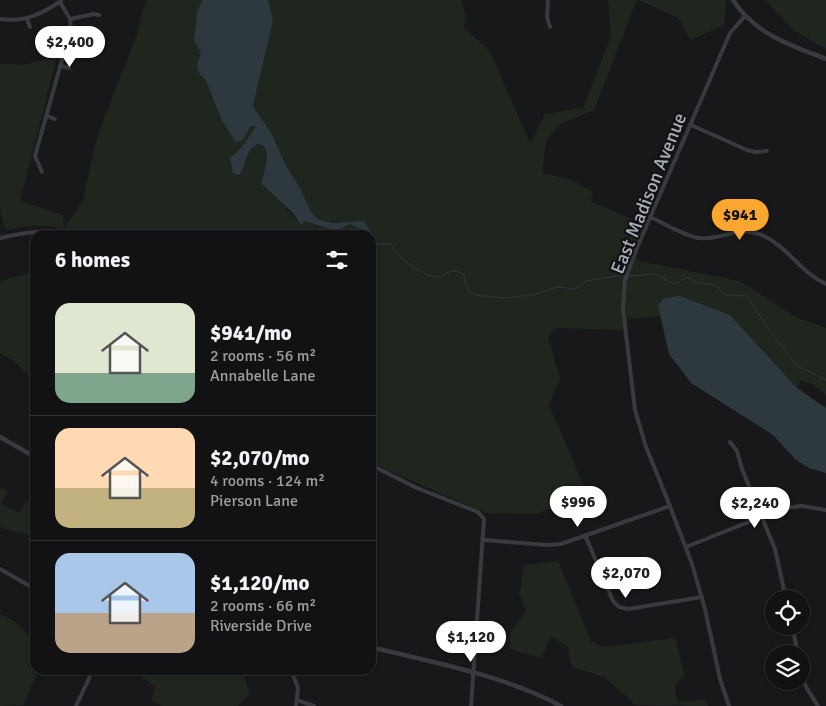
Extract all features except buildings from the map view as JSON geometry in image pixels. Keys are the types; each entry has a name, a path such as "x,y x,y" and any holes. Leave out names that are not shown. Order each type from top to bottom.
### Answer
{"street":[{"path":"548,0 547,17 550,27"},
{"path":"733,0 745,16 758,28 774,38 826,59"},
{"path":"0,20 14,21 27,19 61,1 70,19 71,28 36,156 42,172"},
{"path":"70,19 94,14 99,15"},
{"name":"East Madison Avenue","path":"729,706 716,663 702,597 686,547 646,447 634,410 623,310 625,280 650,217 730,33 745,16"},
{"path":"27,19 30,27"},
{"path":"60,66 69,68"},
{"path":"46,116 55,118"},
{"path":"691,124 747,150 755,152 766,151"},
{"path":"650,217 699,238 735,232 758,234 775,242 805,272 826,284"},
{"path":"0,238 30,232"},
{"path":"0,437 30,454"},
{"path":"730,442 737,451 775,549 784,590"},
{"path":"376,467 430,494 480,513 485,523 471,706"},
{"path":"484,540 554,545 586,536 670,506"},
{"path":"686,547 791,507 812,507 826,510"},
{"path":"586,536 611,598 619,607 628,609 702,597"},
{"path":"0,570 30,586"},
{"path":"376,648 527,690 561,706"},
{"path":"76,706 91,675"},
{"path":"294,675 297,682 296,706"},
{"path":"808,690 818,706"},
{"path":"297,700 314,706"}],"shaded area":[{"path":"146,0 203,0 197,11 194,41 201,52 197,66 203,79 206,81 225,126 243,140 251,126 256,126 241,148 230,158 233,173 241,173 247,156 254,146 258,144 264,146 267,160 262,174 281,201 301,225 305,221 333,230 64,230 41,226 5,230 0,208 0,63 22,65 57,57 20,201 63,215 64,228 83,200 97,136 134,43"},
{"path":"203,0 268,0 273,20 253,106 272,134 285,164 300,188 311,212 318,219 331,223 364,221 370,230 363,230 350,224 338,230 305,221 301,225 292,212 262,184 267,160 264,146 258,144 253,148 247,155 244,167 239,175 233,173 230,158 241,148 256,126 251,126 243,140 236,142 222,121 206,81 199,73 197,66 201,52 194,41 197,11"},
{"path":"268,0 461,0 467,19 463,27 490,51 530,143 545,114 583,108 611,36 608,0 637,0 594,110 559,125 546,142 542,173 572,180 593,192 590,201 643,224 634,252 639,261 740,281 796,317 826,328 826,395 813,384 800,381 797,388 730,315 658,306 660,316 628,319 621,330 556,328 548,337 560,378 549,405 587,493 537,514 486,513 376,465 376,230 369,230 364,221 331,223 318,219 311,212 300,188 285,164 272,134 253,106 273,20"},
{"path":"639,0 726,0 724,25 691,40 678,18"},
{"path":"766,0 826,0 826,49 793,30"},
{"path":"350,224 364,230 338,230"},
{"path":"30,273 30,376 16,363 0,353 0,281"},
{"path":"679,296 730,315 797,388 826,408 826,473 809,468 796,460 773,435 691,383 669,354 658,306 663,299"},
{"path":"0,488 8,491 1,504 19,513 27,501 30,504 30,535 4,529 0,526"},
{"path":"558,561 591,641 603,647 675,638 685,676 675,685 677,702 705,700 708,706 636,705 604,677 572,667 568,647 551,636 542,658 510,649 511,632 526,611 519,595 524,565"},
{"path":"0,614 16,622 30,637 30,675 37,675 23,705 0,706"},
{"path":"138,675 244,675 250,694 238,706 162,706 152,701 155,686"}],"waterway":[{"path":"376,244 390,244 405,261 431,276 438,277 455,271 459,272 464,275 469,291 475,295 503,298 533,295 557,287 576,289 586,281 624,275"},
{"path":"628,276 655,274 675,284 687,277 698,283 715,285 726,295 747,296 795,364 826,380"}]}
